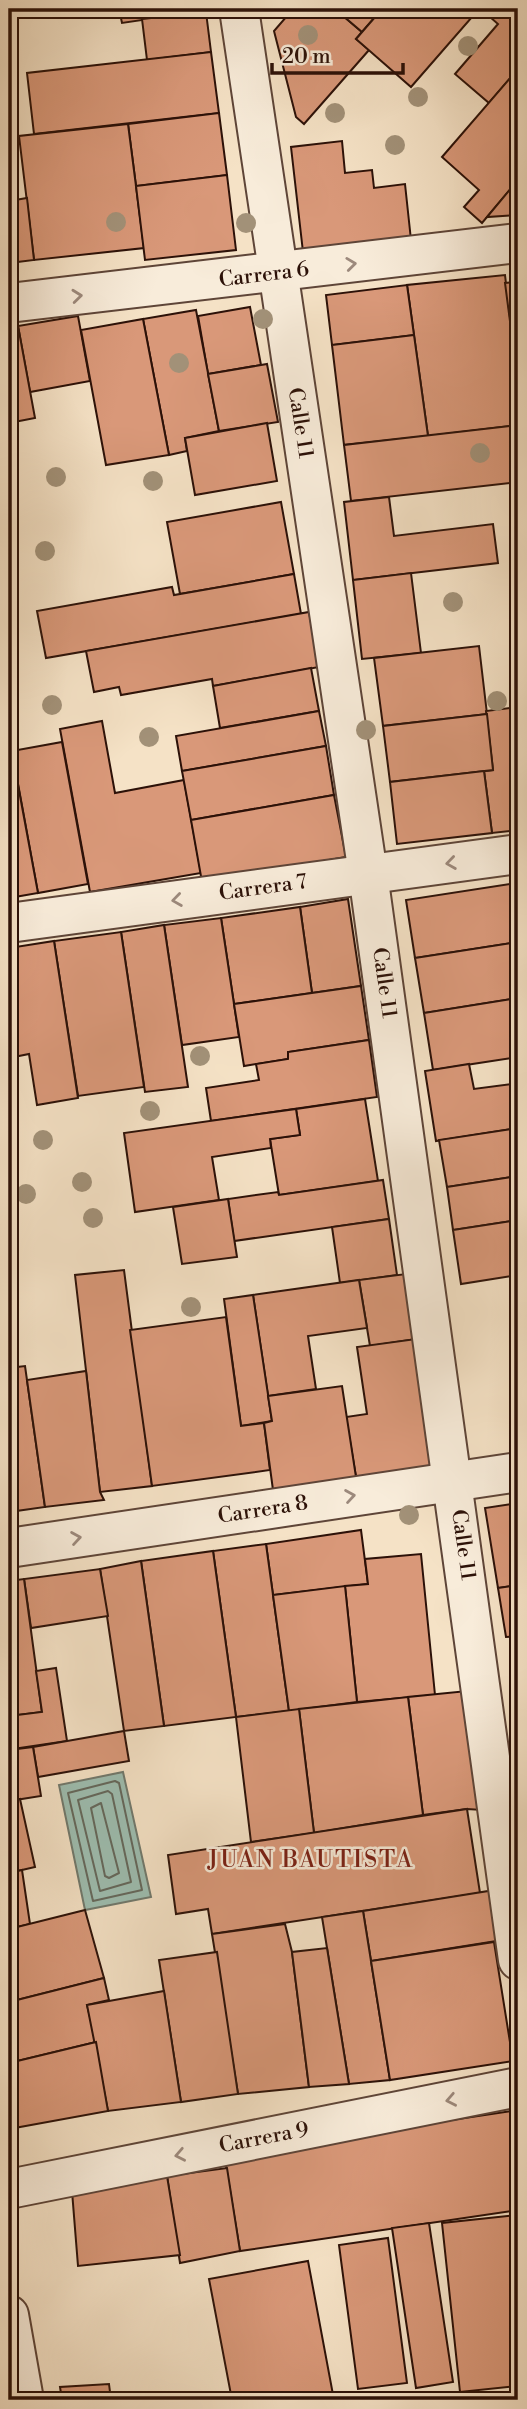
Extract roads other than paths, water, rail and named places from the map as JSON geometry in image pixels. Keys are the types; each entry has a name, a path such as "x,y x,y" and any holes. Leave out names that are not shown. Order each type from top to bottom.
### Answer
{"street":[{"name":"Calle 11","path":"239,9 368,874 454,1481 518,1960"},
{"name":"Carrera 6","path":"9,303 518,243"},
{"name":"Carrera 7","path":"9,923 518,854"},
{"name":"Carrera 8","path":"9,1548 518,1472"},
{"name":"Carrera 9","path":"9,2189 518,2087"},
{"path":"9,2315 24,2400"}],"water":[{"path":"123,1772 151,1897 85,1910 59,1785"}],"district":[{"name":"JUAN BAUTISTA","path":"311,1860"}]}
